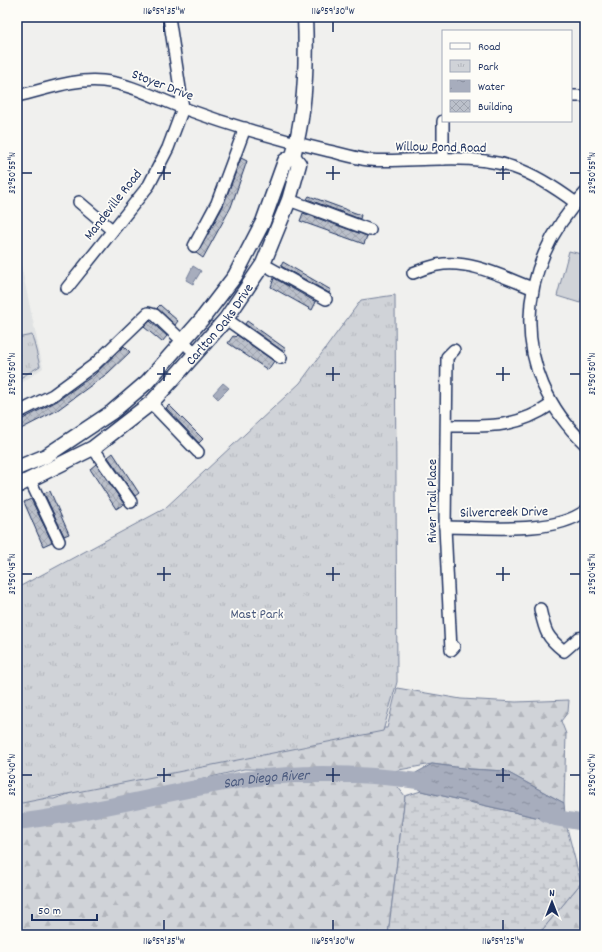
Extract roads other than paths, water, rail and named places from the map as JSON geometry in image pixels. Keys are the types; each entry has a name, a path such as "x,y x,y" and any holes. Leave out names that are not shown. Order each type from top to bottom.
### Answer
{"main road":[{"path":"295,150 302,108 306,62 305,17"},
{"name":"Carlton Oaks Drive","path":"23,483 93,448 150,403 226,319 263,264 289,200 299,164 295,150"},
{"name":"Carlton Oaks Drive","path":"17,467 46,456 112,412 147,382 235,276 264,222 285,161 295,150"}],"street":[{"name":"Mandeville Road","path":"67,288 149,185 168,148 183,108 168,17"},
{"name":"Stoyer Drive","path":"17,96 70,83 101,81 123,84 183,108 245,128 295,150"},
{"path":"572,96 585,96"},
{"path":"443,122 443,159"},
{"path":"194,246 216,203 245,128"},
{"name":"Willow Pond Road","path":"295,150 368,160 481,160 515,167 548,182 576,203"},
{"path":"585,193 557,228 541,259 532,288 530,313 533,351 541,378 552,404 567,426 585,444"},
{"path":"289,200 370,230"},
{"path":"79,202 112,230"},
{"path":"263,264 326,299"},
{"path":"413,273 436,265 468,266 532,288"},
{"path":"17,413 53,395 94,365 122,340 146,314 154,315 195,353"},
{"path":"226,319 281,358"},
{"name":"River Trail Place","path":"454,350 448,357 445,527 451,650 454,647"},
{"path":"150,403 198,452"},
{"path":"447,426 500,426 535,414 552,404"},
{"path":"93,448 130,502"},
{"path":"23,483 59,541"},
{"name":"Silvercreek Drive","path":"445,527 542,527 567,521 585,511"},
{"path":"540,609 543,624 550,640 564,651 579,638 585,637"}],"water":[{"path":"193,266 201,271 193,284 186,280"},
{"path":"223,383 229,388 218,399 213,394"},
{"path":"432,764 470,769 505,771 564,803 566,824 421,791 405,779"}],"waterway":[{"name":"San Diego River","path":"17,822 73,813 213,785 264,777 333,774 425,782"},
{"name":"San Diego River","path":"546,814 556,818 585,823"}],"park label":[{"name":"Mast Park","path":"257,613"}]}
